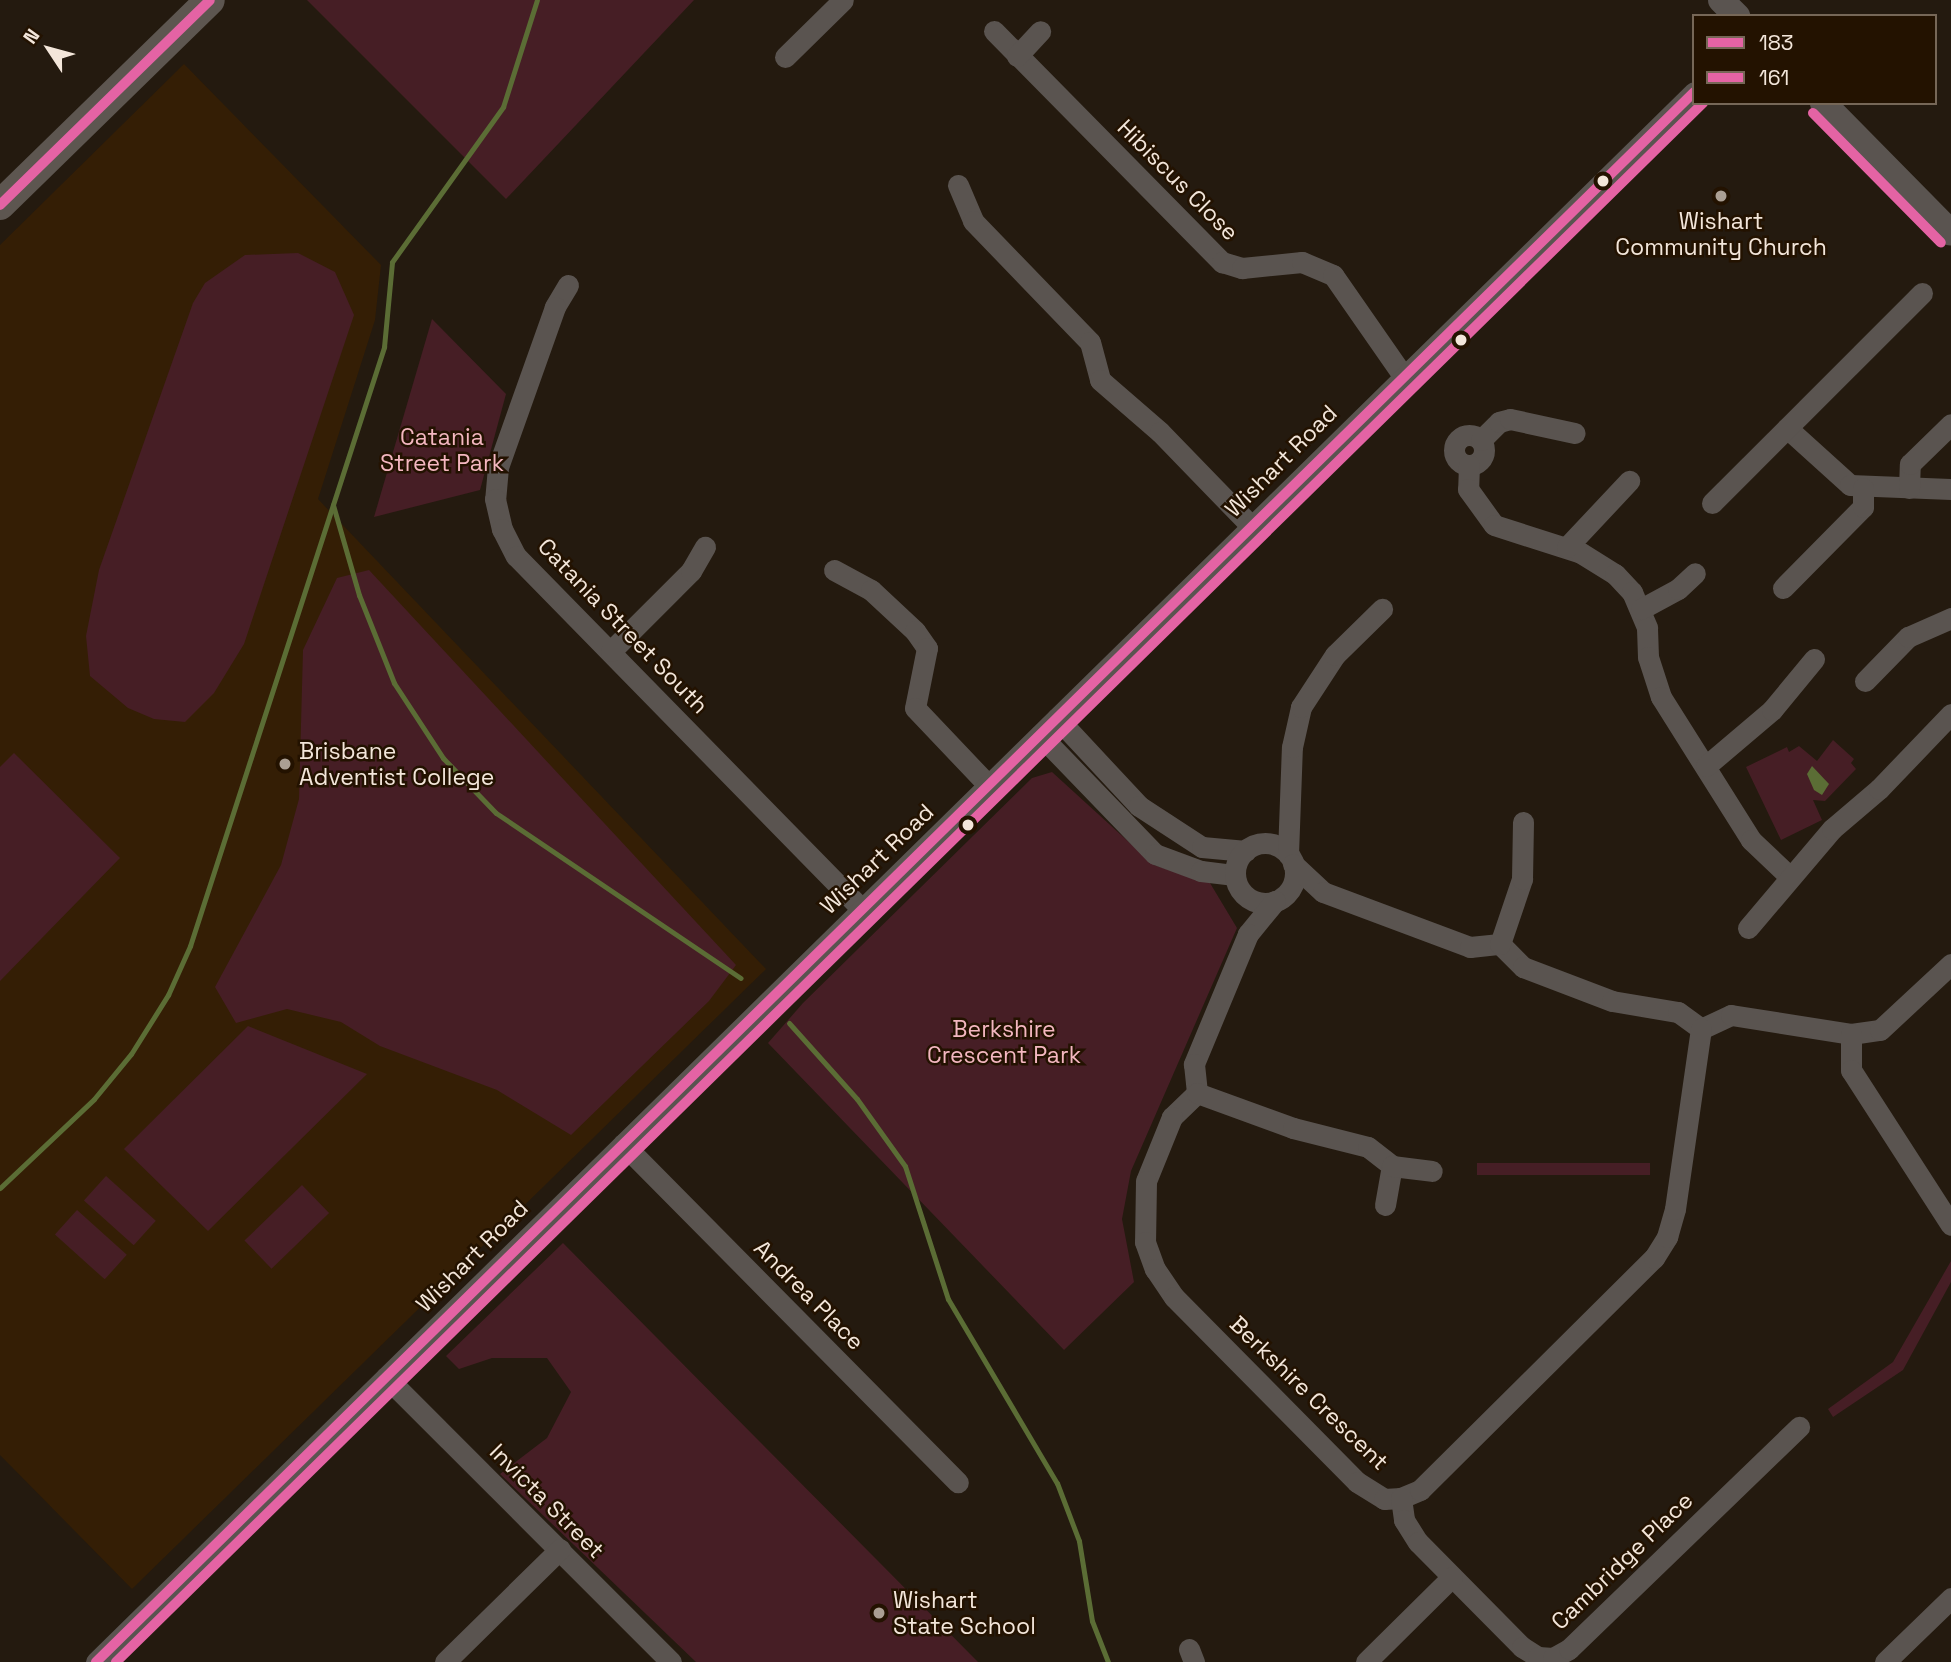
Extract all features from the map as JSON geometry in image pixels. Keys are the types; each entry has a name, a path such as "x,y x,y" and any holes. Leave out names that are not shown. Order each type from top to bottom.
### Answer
{"main road":[{"path":"0,205 210,0"}],"street":[{"path":"785,57 843,0"},
{"path":"1721,0 1735,14"},
{"name":"Hibiscus Close","path":"993,31 1222,262 1242,268 1302,262 1333,275 1404,377"},
{"path":"1017,56 1041,31"},
{"name":"Wishart Road","path":"96,1662 1692,94"},
{"path":"1826,105 1951,233"},
{"path":"958,185 973,222 1090,342 1100,380 1160,432 1252,527"},
{"name":"Catania Street South","path":"568,285 555,307 498,467 495,499 502,529 516,556 863,910"},
{"path":"1712,503 1922,293"},
{"path":"1575,433 1510,419 1480,440 1467,434 1454,443 1456,458 1469,465 1468,489 1494,526 1567,547 1615,574 1641,608 1653,680 1751,840 1790,877"},
{"path":"1909,488 1910,464 1951,425"},
{"path":"1787,428 1842,482 1863,488 1951,489"},
{"path":"1567,547 1629,481"},
{"path":"1783,588 1863,507 1863,488"},
{"path":"611,651 691,571 705,547"},
{"path":"834,570 871,590 915,631 927,648 915,708 989,786"},
{"path":"1641,608 1678,589 1695,573"},
{"path":"1382,609 1335,655 1301,707 1292,747 1288,813 1290,859 1294,880 1248,934 1194,1064 1197,1093 1293,1128 1368,1147 1392,1167 1432,1171"},
{"path":"1865,681 1908,637 1951,618"},
{"path":"1706,766 1772,710 1814,659"},
{"path":"1748,928 1832,829 1879,789 1951,714"},
{"path":"1058,718 1139,806 1202,847 1254,847 1290,859 1323,892 1470,947 1500,944"},
{"path":"1040,735 1156,854 1201,871 1235,875"},
{"path":"1235,875 1254,847 1288,813"},
{"path":"1500,944 1522,879 1523,822"},
{"path":"1235,875 1245,896 1248,934"},
{"path":"1245,896 1259,903 1281,897 1323,892"},
{"path":"1500,944 1523,967 1612,1001 1678,1012 1700,1029 1731,1015 1851,1034 1880,1030 1951,964"},
{"name":"Berkshire Crescent","path":"1197,1093 1172,1117 1146,1181 1145,1242 1155,1269 1174,1297 1357,1482 1384,1499 1401,1498 1420,1490 1654,1258 1667,1237 1700,1029"},
{"path":"1851,1034 1851,1070 1951,1225"},
{"name":"Andrea Place","path":"623,1144 958,1482"},
{"path":"1385,1205 1392,1167"},
{"name":"Invicta Street","path":"386,1377 671,1662"},
{"name":"Cambridge Place","path":"1401,1498 1404,1520 1418,1542 1522,1647 1538,1657 1553,1658 1569,1649 1799,1427"},
{"path":"445,1662 560,1549"},
{"path":"1366,1662 1452,1577"},
{"path":"1885,1662 1951,1598"}],"shaded area":[{"name":"Brisbane Adventist College","path":"184,64 381,265 375,320 318,499 766,969 132,1589 0,1455 0,245"},
{"path":"1812,766 1829,784 1822,795 1814,790 1807,774"}],"green space":[{"path":"307,0 694,0 506,199"},
{"path":"298,253 335,272 354,315 244,644 214,693 185,722 154,719 128,708 90,676 86,636 99,570 193,303 205,283 245,255"},
{"name":"Catania Street Park","path":"432,319 506,394 480,490 374,517"},
{"path":"369,570 736,965 709,1001 571,1135 497,1090 380,1046 341,1022 287,1009 236,1023 215,987 281,865 299,799 303,650 337,578"},
{"path":"1833,740 1854,759 1851,763 1856,769 1825,801 1813,800 1822,820 1781,840 1746,767 1787,747 1789,752 1799,746 1817,761"},
{"path":"14,753 120,858 0,981 0,767"},
{"name":"Berkshire Crescent Park","path":"1052,772 1154,865 1210,883 1237,928 1131,1171 1122,1219 1134,1282 1064,1350 768,1043 803,1003 1032,778"},
{"path":"248,1026 367,1074 208,1231 124,1149"},
{"path":"1477,1163 1650,1163 1650,1175 1477,1175"},
{"path":"106,1176 156,1221 134,1245 84,1201"},
{"path":"302,1185 329,1213 272,1269 244,1241"},
{"path":"77,1210 127,1255 105,1279 55,1235"},
{"path":"563,1243 978,1662 696,1662 500,1474 547,1438 571,1392 547,1358 492,1358 459,1369 446,1356"},
{"path":"1951,1261 1951,1282 1903,1370 1833,1417 1828,1409 1893,1362"}],"waterway":[{"path":"0,1188 94,1099 131,1054 168,995 190,946 384,347 392,262 503,107 537,0"},
{"path":"333,505 359,595 394,683 443,758 496,813 741,978"},
{"path":"789,1023 857,1099 905,1166 948,1299 1057,1483 1079,1541 1092,1621 1108,1662"}],"transit line":[{"name":"183","path":"0,205 210,0"},
{"name":"183","path":"96,1662 1692,94"},
{"name":"161","path":"116,1662 1701,105"},
{"name":"161","path":"1813,113 1941,243"}],"place":[{"name":"Wishart Community Church","path":"1721,196"},
{"name":"Brisbane Adventist College","path":"285,764"},
{"name":"Wishart State School","path":"879,1613"}]}
